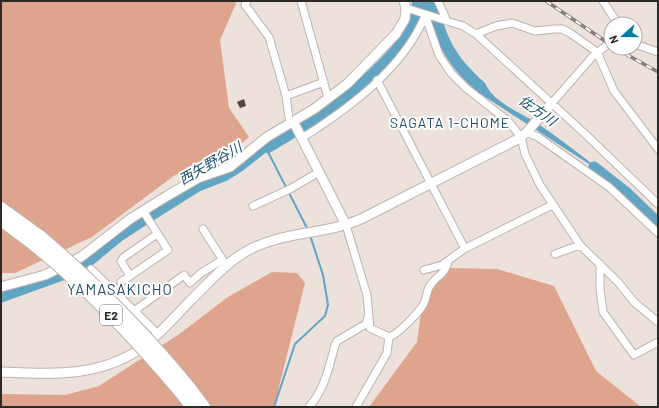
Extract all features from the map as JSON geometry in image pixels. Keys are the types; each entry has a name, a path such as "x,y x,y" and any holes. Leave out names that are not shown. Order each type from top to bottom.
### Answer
{"highway":[{"name":"E2","path":"1,208 37,241"},
{"name":"E2","path":"1,220 37,241 80,270 124,313 162,354 185,390 192,407"},
{"name":"E2","path":"185,390 204,407"}],"street":[{"path":"247,1 246,5 269,37 286,96 289,118 293,121 346,225 367,295 370,328 389,337"},
{"path":"301,1 328,98"},
{"path":"438,1 446,21"},
{"path":"602,1 612,16"},
{"path":"1,287 45,275 81,257 144,212 198,178 230,167 267,137 328,98 346,84 388,43 402,25 407,6 425,15 463,26 476,34 552,103 658,204"},
{"path":"302,138 340,114 378,80 405,51 418,33 425,15"},
{"path":"425,15 439,55 451,73 466,88 525,133 538,137 609,187 658,233"},
{"path":"476,34 496,26 512,23 535,31 562,29 597,52 614,91 658,149"},
{"path":"643,47 658,52"},
{"path":"134,311 184,275 190,282 201,273 225,263 258,246 346,225 432,183 525,133 597,52 603,48"},
{"path":"378,80 432,183 464,249"},
{"path":"286,96 324,82"},
{"path":"525,133 525,154 537,179 552,205 580,245 618,282 634,302 658,321"},
{"path":"253,206 287,190 319,172"},
{"path":"424,270 448,261 464,249 552,205"},
{"path":"121,282 168,250 144,212"},
{"path":"203,229 225,263"},
{"path":"130,276 121,261 157,234"},
{"path":"555,254 580,245"},
{"path":"356,407 387,352 389,337 418,314 425,302 430,284 442,274 448,261"},
{"path":"1,372 46,375 81,372 123,358 146,344 158,334 225,263"},
{"path":"600,264 600,289 603,312 634,355 658,342"},
{"path":"90,269 158,334"},
{"path":"309,407 317,398 325,380 337,341 366,324 367,318 369,317"}],"shaded area":[{"path":"1,1 237,1 220,40 229,108 249,137 229,155 175,175 92,237 15,273 1,273"},
{"path":"448,268 497,269 554,286 596,371 641,407 369,407 417,342 423,298"},
{"path":"272,272 297,273 305,283 274,407 1,407 1,394 65,395 99,386 178,335 228,297"}],"water":[{"path":"412,1 436,1 453,46 466,64 485,83 495,97 549,131 606,175 479,93 469,84 452,66 440,46 428,11 422,9 414,31 400,53 359,93 311,128 268,154 263,150 255,157 252,155 279,135 326,106 349,88 389,50 407,24"}],"building":[{"path":"244,99 246,106 240,108 237,102"}],"waterway":[{"name":"西矢野谷川","path":"1,297 62,275 89,261 118,237 141,222 196,187 224,176 240,166 264,147"},
{"path":"268,152 308,230"},
{"name":"佐方川","path":"594,167 626,192 658,223"},
{"path":"274,407 295,344 325,316 328,305 323,275 310,235"}],"railway":[{"path":"546,1 603,40"},
{"path":"629,56 658,72"}],"district":[{"name":"SAGATA 1-CHOME","path":"450,122"},
{"name":"YAMASAKICHO","path":"120,289"}]}
